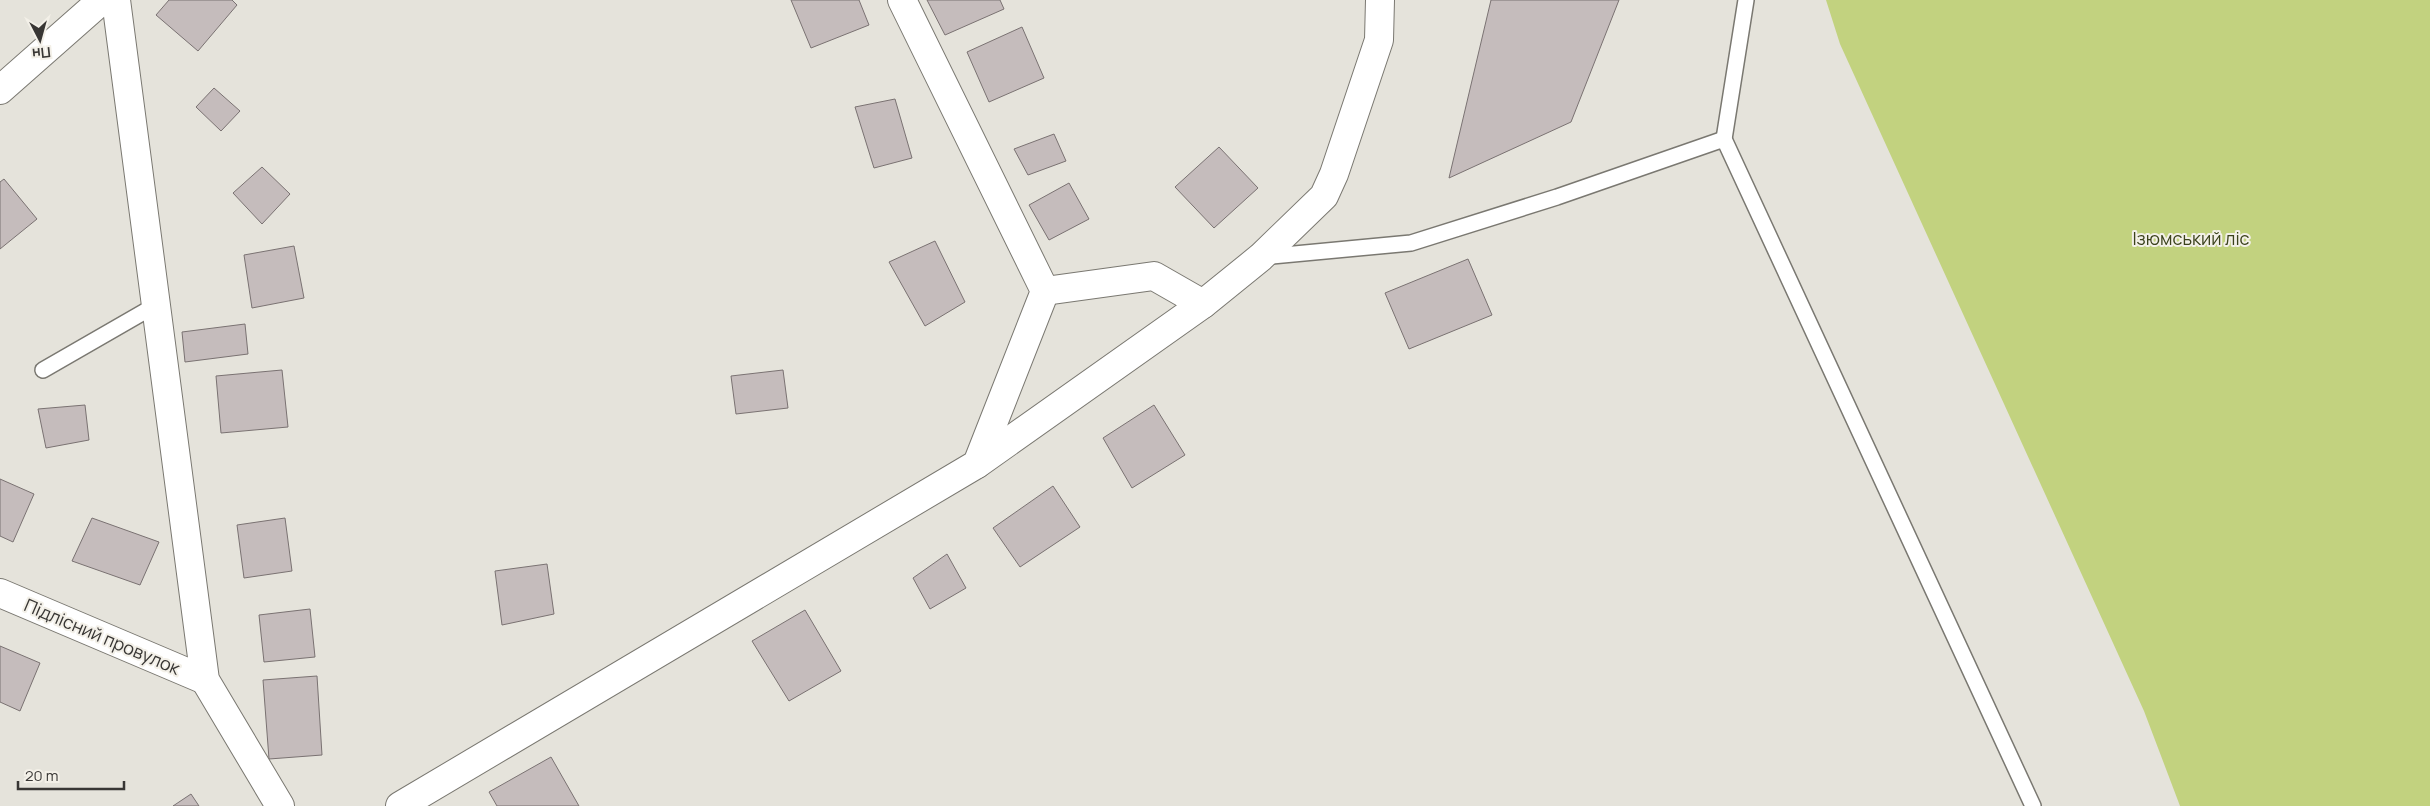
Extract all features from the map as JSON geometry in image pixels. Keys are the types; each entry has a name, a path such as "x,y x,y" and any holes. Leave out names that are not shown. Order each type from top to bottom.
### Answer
{"street":[{"path":"0,90 102,0"},
{"path":"116,0 205,680 280,806"},
{"path":"902,0 1045,291 977,464"},
{"path":"400,806 977,464 1203,304 1261,257 1324,196 1334,174 1379,40 1380,0"},
{"path":"1045,291 1154,276 1203,304"},
{"name":"Підлісний провулок","path":"0,594 205,680"}],"lane":[{"path":"1746,0 1724,139 2033,806"},
{"path":"1261,257 1411,243 1557,197 1724,139"},
{"path":"43,370 156,305"}],"green space":[{"name":"Ізюмський ліс","path":"1826,0 2430,0 2430,806 2180,806 2144,711 1840,44"}],"building":[{"path":"169,0 232,0 237,5 198,51 156,15"},
{"path":"791,0 859,0 869,25 811,48"},
{"path":"927,0 1000,0 1004,9 945,35"},
{"path":"1491,0 1619,0 1571,122 1449,178"},
{"path":"1022,27 1044,78 989,102 967,52"},
{"path":"214,88 240,111 221,131 196,107"},
{"path":"895,99 912,158 874,168 855,107"},
{"path":"1054,134 1066,161 1028,175 1014,149"},
{"path":"1219,147 1258,188 1214,228 1175,187"},
{"path":"262,167 290,194 262,224 233,193"},
{"path":"4,179 37,219 0,249 0,182"},
{"path":"1069,183 1089,219 1049,240 1029,205"},
{"path":"935,241 965,302 925,326 889,262"},
{"path":"294,246 304,298 252,308 244,255"},
{"path":"1468,259 1492,315 1409,349 1385,293"},
{"path":"245,324 248,354 185,362 182,332"},
{"path":"282,370 288,427 221,433 216,376"},
{"path":"783,370 788,408 736,414 731,376"},
{"path":"85,405 89,440 46,448 38,409"},
{"path":"1154,405 1185,455 1132,488 1103,438"},
{"path":"0,479 34,494 13,542 0,536"},
{"path":"1053,486 1080,527 1020,567 993,528"},
{"path":"92,518 159,542 140,585 72,561"},
{"path":"285,518 292,571 244,578 237,525"},
{"path":"947,554 966,588 930,609 913,578"},
{"path":"547,564 554,614 502,625 495,571"},
{"path":"310,609 315,657 264,662 259,615"},
{"path":"805,610 841,671 789,701 752,641"},
{"path":"0,646 40,663 20,711 0,702"},
{"path":"317,676 322,755 269,759 263,680"},
{"path":"551,757 579,806 497,806 489,792"},
{"path":"191,794 199,806 173,806"}]}
